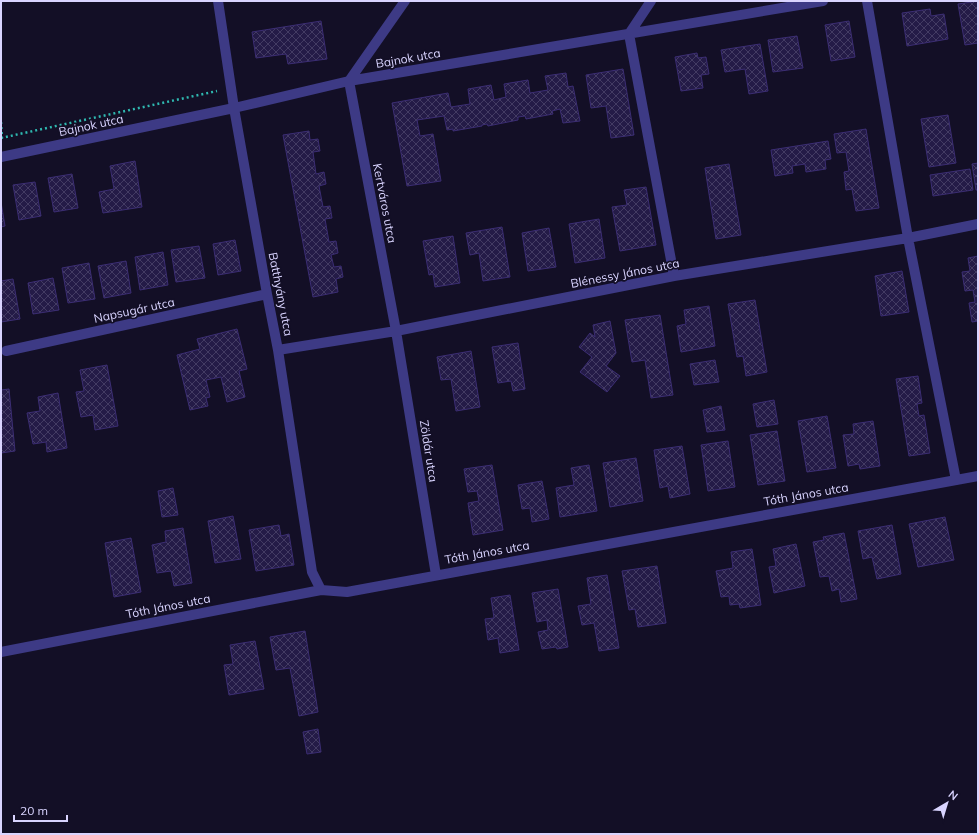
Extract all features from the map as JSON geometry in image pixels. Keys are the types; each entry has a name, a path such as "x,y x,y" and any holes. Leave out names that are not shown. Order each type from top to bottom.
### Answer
{"street":[{"name":"Batthyány utca","path":"218,1 234,108 278,350 312,572 321,590"},
{"path":"349,81 404,1"},
{"path":"651,1 628,34 674,276"},
{"name":"Bajnok utca","path":"1,157 234,108 349,81 823,1"},
{"path":"867,1 908,238 956,480"},
{"name":"Kertváros utca","path":"349,81 396,331"},
{"name":"Blénessy János utca","path":"278,350 396,331 674,276 908,238 978,224"},
{"name":"Napsugár utca","path":"6,351 267,294"},
{"name":"Zöldár utca","path":"396,331 436,575"},
{"name":"Tóth János utca","path":"1,652 321,590 347,592 978,476"}],"path":[{"path":"1,122 2,138 231,88"}],"building":[{"path":"978,1 978,43 965,45 958,4"},
{"path":"930,9 931,16 944,14 948,39 907,46 902,13"},
{"path":"321,21 327,59 288,64 286,54 256,58 252,32"},
{"path":"849,21 855,57 831,61 825,25"},
{"path":"797,36 803,68 773,72 768,40"},
{"path":"760,44 768,91 749,94 745,69 725,72 721,50"},
{"path":"697,53 698,58 706,57 709,74 701,75 703,88 681,91 675,57"},
{"path":"623,69 634,135 611,138 606,106 591,108 586,75"},
{"path":"566,73 568,87 573,86 580,121 563,123 560,109 552,111 553,114 526,119 525,116 518,117 518,120 488,126 487,124 453,131 453,129 447,130 444,116 417,120 420,136 433,134 441,181 407,186 392,103 448,93 451,107 470,104 468,89 491,85 494,100 506,97 504,84 528,80 530,93 548,90 545,76"},
{"path":"948,115 956,163 929,167 921,119"},
{"path":"866,129 879,208 856,211 852,189 846,190 844,172 849,171 846,152 837,153 834,134"},
{"path":"309,131 310,140 318,139 320,151 313,152 316,174 324,172 326,184 319,186 323,207 330,206 332,218 325,219 329,242 336,241 338,253 331,255 334,267 341,266 343,277 336,279 338,292 313,297 283,135"},
{"path":"828,141 831,159 825,160 826,169 806,172 805,164 792,166 793,173 775,176 771,150"},
{"path":"135,161 142,207 103,213 99,192 114,189 110,166"},
{"path":"978,163 978,190 976,190 972,164"},
{"path":"729,164 741,235 716,239 705,168"},
{"path":"970,169 973,190 933,196 930,175"},
{"path":"72,174 78,208 54,212 48,178"},
{"path":"35,182 41,216 19,220 13,185"},
{"path":"646,187 656,245 620,251 612,207 627,205 624,190"},
{"path":"1,202 5,226 1,227"},
{"path":"599,219 605,258 575,263 569,224"},
{"path":"502,227 510,277 483,281 479,253 470,255 466,233"},
{"path":"549,228 556,267 528,271 522,233"},
{"path":"453,236 460,283 435,287 433,274 429,275 423,241"},
{"path":"235,240 241,271 218,275 213,244"},
{"path":"199,246 205,278 176,282 171,250"},
{"path":"163,252 168,285 140,290 135,257"},
{"path":"978,256 978,321 972,322 969,303 975,302 973,290 965,291 962,272 970,271 968,258"},
{"path":"126,261 131,293 104,298 98,266"},
{"path":"89,263 95,299 68,303 62,268"},
{"path":"902,271 909,312 881,316 875,276"},
{"path":"53,278 59,310 33,314 28,283"},
{"path":"13,279 20,319 1,322 1,281"},
{"path":"755,300 767,372 746,376 743,356 737,357 728,304"},
{"path":"709,306 715,346 681,352 677,326 686,324 684,310"},
{"path":"660,315 673,395 651,398 645,360 632,362 625,320"},
{"path":"610,321 616,353 606,366 620,376 607,392 580,372 592,357 579,347 590,333 595,337 593,325"},
{"path":"237,329 247,369 239,371 245,397 227,402 221,377 206,380 210,397 206,398 208,406 190,410 177,355 200,349 197,339"},
{"path":"518,343 525,389 513,391 511,381 498,383 492,347"},
{"path":"471,351 480,407 456,411 451,379 441,380 437,357"},
{"path":"715,360 719,382 694,385 690,364"},
{"path":"107,365 118,426 95,430 93,415 81,417 76,392 84,391 80,370"},
{"path":"918,376 922,403 917,404 919,416 924,415 930,453 909,456 896,379"},
{"path":"9,389 15,451 1,453 1,390"},
{"path":"58,393 67,448 47,452 46,442 33,444 27,413 40,411 38,397"},
{"path":"774,400 778,424 757,427 753,404"},
{"path":"721,406 725,430 707,432 703,410"},
{"path":"827,416 836,468 807,472 798,421"},
{"path":"873,421 880,466 860,469 859,464 848,466 843,435 854,434 853,424"},
{"path":"777,431 785,481 758,485 750,435"},
{"path":"728,441 735,487 708,491 701,445"},
{"path":"682,446 690,494 670,498 668,486 660,488 654,450"},
{"path":"636,458 643,501 610,507 603,463"},
{"path":"492,465 503,530 473,535 468,503 479,501 477,491 468,492 464,469"},
{"path":"589,465 597,511 560,517 556,488 574,485 571,468"},
{"path":"542,481 549,519 532,522 530,508 522,509 518,485"},
{"path":"173,488 178,515 162,517 158,491"},
{"path":"233,516 241,559 215,563 208,521"},
{"path":"945,517 954,560 918,567 909,524"},
{"path":"279,525 281,536 289,534 294,565 256,571 249,530"},
{"path":"892,525 901,574 877,579 872,557 863,559 858,531"},
{"path":"183,528 192,583 174,586 171,571 157,573 152,545 166,542 165,531"},
{"path":"844,533 857,599 841,602 839,589 832,591 829,576 820,577 813,542 824,540 823,537"},
{"path":"131,538 141,592 114,597 105,543"},
{"path":"796,544 805,586 774,593 769,567 776,566 773,549"},
{"path":"752,549 761,605 740,608 739,604 730,605 729,596 721,597 716,571 733,568 731,552"},
{"path":"657,566 666,623 638,627 635,609 629,610 622,571"},
{"path":"607,575 619,648 599,651 594,623 582,625 578,606 591,604 587,578"},
{"path":"558,589 568,647 542,649 538,632 548,630 547,620 537,622 532,593"},
{"path":"510,595 519,650 500,653 498,638 488,640 485,619 494,618 491,598"},
{"path":"305,631 318,712 299,716 290,668 276,670 270,637"},
{"path":"255,641 264,689 229,695 224,665 233,664 230,645"},
{"path":"318,729 321,752 307,754 303,732"}]}
